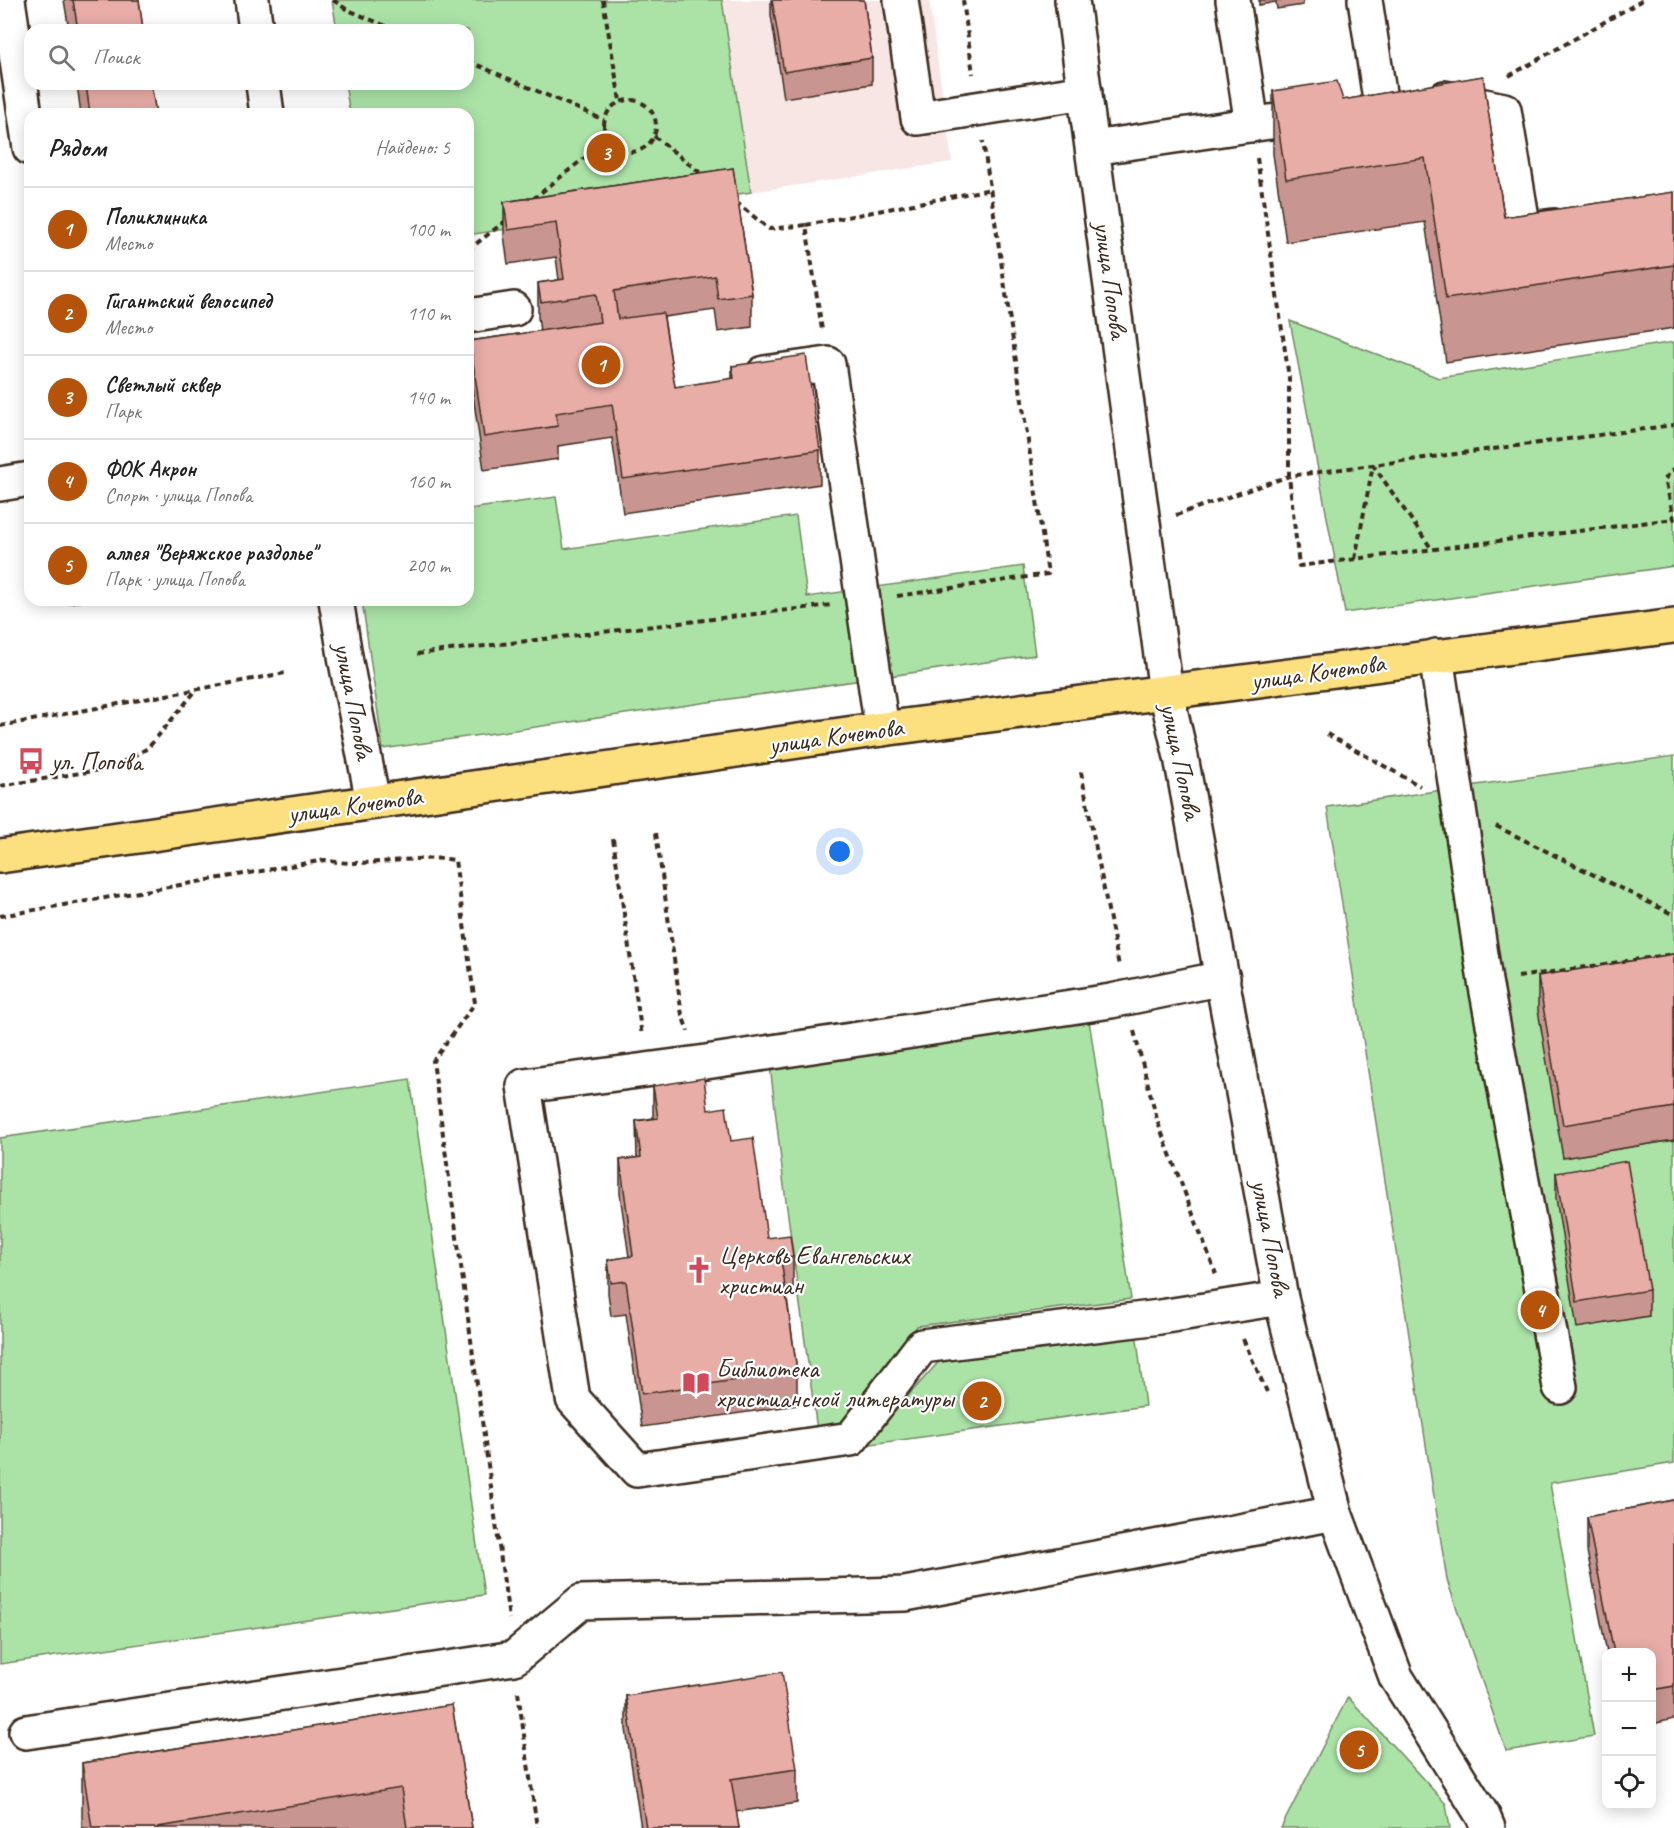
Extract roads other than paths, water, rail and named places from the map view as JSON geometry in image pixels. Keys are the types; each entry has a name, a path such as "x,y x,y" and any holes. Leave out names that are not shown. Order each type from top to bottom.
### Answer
{"main road":[{"name":"улица Кочетова","path":"0,856 882,729 1674,626"}],"street":[{"path":"8,0 24,108"},
{"path":"252,0 255,24"},
{"path":"901,0 918,118 1085,92"},
{"name":"улица Попова","path":"1072,0 1166,692 1181,756 1281,1298 1335,1513 1396,1677 1484,1816 1488,1828"},
{"path":"1233,0 1252,125"},
{"path":"1365,0 1381,106"},
{"path":"264,90 266,108"},
{"path":"1093,148 1439,97 1504,110 1524,230 1582,221"},
{"path":"474,315 514,309"},
{"path":"733,378 828,364 882,729"},
{"path":"0,484 24,480"},
{"name":"улица Попова","path":"337,606 373,802"},
{"path":"1436,656 1485,981 1560,1387"},
{"path":"1223,978 1126,998 699,1063 524,1086 573,1399 637,1470 851,1439 922,1346 1160,1317 1281,1298"},
{"path":"26,1732 514,1658 581,1602 905,1594 1335,1513"}],"place":[{"name":"Светлый сквер","path":"606,153"},
{"name":"Поликлиника","path":"601,365"},
{"name":"ул. Попова","path":"31,761"},
{"name":"Церковь Евангельских христиан","path":"699,1270"},
{"name":"ФОК Акрон","path":"1540,1310"},
{"name":"Библиотека христианской литературы","path":"696,1383"},
{"name":"Гигантский велосипед","path":"982,1401"},
{"name":"аллея \"Веряжское раздолье\"","path":"1359,1750"}]}
